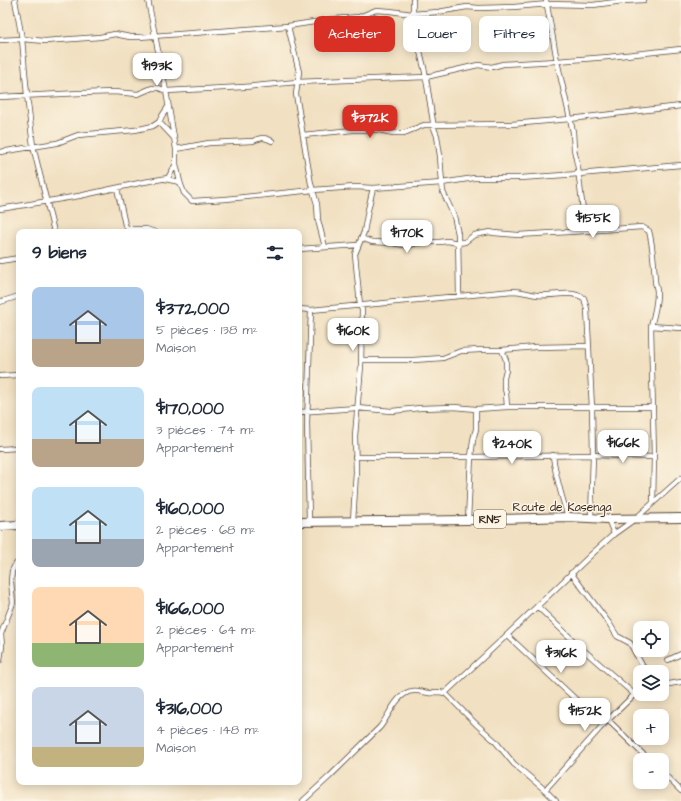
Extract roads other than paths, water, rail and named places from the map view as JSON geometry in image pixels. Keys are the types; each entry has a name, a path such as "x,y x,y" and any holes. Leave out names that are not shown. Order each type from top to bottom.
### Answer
{"highway":[{"name":"Route de Kasenga","path":"302,522 568,517 591,519 681,518"},
{"path":"0,526 16,526"}],"street":[{"path":"15,0 22,39 33,146 53,229"},
{"path":"148,0 176,149 176,164 184,193 192,201 313,190 355,187 373,188 442,183 474,178 520,178 681,165"},
{"path":"414,0 414,8 410,26 418,43 426,77 434,128 437,136 442,183 445,196 457,225 459,296"},
{"path":"0,40 22,39 45,41 100,37 115,34 130,37 288,26 359,17 376,10 412,14 438,12 467,7 507,8 547,2 593,5 644,0"},
{"path":"547,2 557,62 573,132 574,149 579,174 586,231"},
{"path":"288,26 299,72 296,94 311,184 317,204 318,220 325,247"},
{"path":"0,97 81,92 138,94 152,88 159,88 166,91 244,87 297,82 426,77 478,65 492,67 503,64 557,62 681,49"},
{"path":"303,135 353,130 379,130 393,133 404,133 424,125 512,124 681,106"},
{"path":"0,152 57,142 78,135 135,130 153,126 159,122 168,108"},
{"path":"159,122 174,139"},
{"path":"176,149 209,143 254,141 259,138 265,138 272,141"},
{"path":"0,209 79,196 168,178 176,164"},
{"path":"164,178 180,182"},
{"path":"117,188 125,226 128,229 146,229"},
{"path":"353,521 356,472 355,436 361,360 362,310 360,305 355,258 356,250 365,229 373,188"},
{"path":"361,238 372,242 409,245 421,242 448,241 458,243 464,242 474,235 490,232 518,235 642,227 648,231 651,238 657,291 655,312 651,326 654,457 653,503"},
{"path":"302,249 358,245"},
{"path":"0,261 16,258"},
{"path":"302,309 311,310 513,291 521,291 528,294 539,295 578,295 584,298 587,309 592,408 593,454 591,519"},
{"path":"0,302 16,297"},
{"path":"309,522 308,412 311,310"},
{"path":"651,326 681,328"},
{"path":"361,360 413,360 443,358 461,351 589,346"},
{"path":"502,350 506,360 504,386 507,407"},
{"path":"0,376 16,375"},
{"path":"302,412 357,408 392,411 454,407 653,407"},
{"path":"468,520 471,457 476,429 476,408"},
{"path":"0,448 16,448"},
{"path":"355,457 471,457 593,454 654,457"},
{"path":"553,455 558,482 568,517"},
{"path":"445,693 571,573 614,534 636,519 681,478"},
{"path":"608,519 614,534"},
{"path":"0,660 2,646 1,634 13,603 11,581 12,571 16,564"},
{"path":"571,573 609,623 617,636 630,643 642,665"},
{"path":"538,606 580,647 633,693"},
{"path":"507,635 603,725"},
{"path":"668,660 681,654"},
{"path":"669,684 681,682"},
{"path":"302,801 380,727 394,705 404,694 415,690 427,693 445,693 476,724 495,740 514,764 556,801"},
{"path":"545,790 603,725 633,695"},
{"path":"608,720 643,753"},
{"path":"669,779 681,791"}]}
